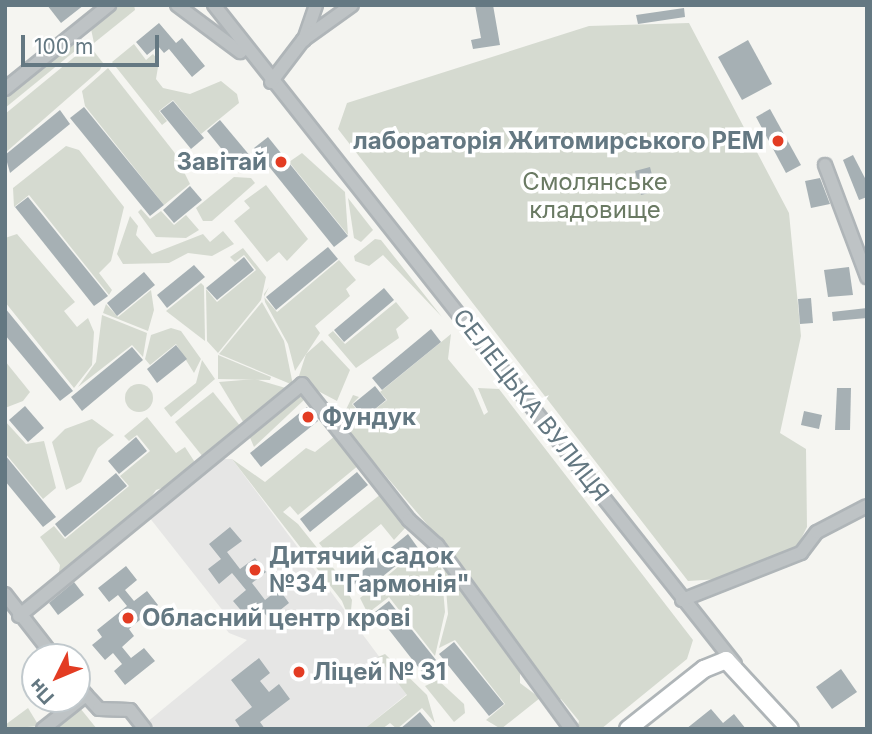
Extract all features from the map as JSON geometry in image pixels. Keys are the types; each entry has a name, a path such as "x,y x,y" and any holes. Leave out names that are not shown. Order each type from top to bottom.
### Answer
{"main road":[{"path":"628,729 720,658"},
{"path":"638,729 720,658"},
{"name":"СЕЛЕЦЬКА ВУЛИЦЯ","path":"720,658 783,729"},
{"name":"СЕЛЕЦЬКА ВУЛИЦЯ","path":"720,658 790,729"}],"street":[{"path":"5,89 109,5"},
{"name":"СЕЛЕЦЬКА ВУЛИЦЯ","path":"177,5 228,40 271,82 322,139 682,600 720,658"},
{"name":"СЕЛЕЦЬКА ВУЛИЦЯ","path":"214,5 271,82"},
{"path":"271,82 303,40 316,5"},
{"path":"303,40 352,5"},
{"path":"825,165 867,277"},
{"path":"19,616 302,384 409,520 437,545 571,729"},
{"path":"682,600 801,553 817,532 867,506"},
{"path":"8,602 42,643"},
{"path":"91,700 99,709 130,710 145,729"},
{"path":"43,729 63,713"}],"shaded area":[{"path":"221,459 232,459 407,694 364,729 150,729 146,723 247,640 229,633 225,628 231,621 149,517"}],"green space":[{"path":"120,5 134,5 135,10 94,43 91,29"},
{"name":"Смолянське кладовище","path":"689,23 789,213 801,336 780,433 806,449 807,527 796,549 720,579 688,581 338,129 347,103 589,26"},
{"path":"81,39 86,42 5,108 5,98"},
{"path":"134,44 146,60 153,54 159,61 156,79 163,88 190,94 221,81 237,94 239,103 201,134 173,100 159,111 167,121 162,125 112,62"},
{"path":"89,45 103,63 100,70 5,153 5,114"},
{"path":"108,68 174,152 190,184 164,205 85,106 82,91"},
{"path":"66,146 79,150 124,207 111,261 99,273 112,290 109,295 29,195 14,207 13,188"},
{"path":"302,153 345,192 348,235 289,162"},
{"path":"234,177 251,178 255,183 212,221 203,221 196,208"},
{"path":"266,185 308,239 287,261 279,252 267,262 234,221 250,208 244,201"},
{"path":"348,198 373,230 361,242 354,238"},
{"path":"141,209 150,219 161,211 174,225 186,215 199,230 186,238 156,237 138,212"},
{"path":"130,216 138,226 136,235 152,254 203,234 210,242 223,231 234,244 212,256 188,253 169,263 123,264 117,254"},
{"path":"17,234 75,302 64,311 77,327 88,318 94,332 92,365 74,388 5,302 5,238"},
{"path":"375,239 381,240 442,317 383,255 369,266 355,261 354,256"},
{"path":"243,248 266,277 261,300 218,353 207,341 206,289 217,302 256,270 244,255 235,262 230,257"},
{"path":"339,260 356,280 346,289 350,296 315,326 320,333 295,371 288,344 264,298 277,312"},
{"path":"201,283 204,286 205,341 166,311"},
{"path":"151,290 154,310 148,331 103,313 106,304 118,317"},
{"path":"262,302 284,341 293,385 219,354"},
{"path":"396,302 409,318 396,329 399,338 356,368 328,335 333,331 345,344"},
{"path":"102,315 147,333 143,357 132,345 78,387 96,362"},
{"path":"171,328 181,331 201,359 194,373 176,344 150,365 145,359 151,335"},
{"path":"451,334 448,359 473,389 484,415 488,412 478,388 499,389 693,640 687,659 601,729 577,729 579,721 561,699 552,701 437,536 340,422 353,395 359,397 352,404 364,418 387,400 380,392"},
{"path":"322,340 350,370 337,401 318,391 311,395 298,379 306,354"},
{"path":"218,355 271,377 270,380 218,379"},
{"path":"202,360 215,379 171,417 164,408 196,383"},
{"path":"5,361 30,392 23,401 5,408"},
{"path":"255,379 289,389 245,425 219,382"},
{"path":"139,384 149,388 153,398 149,408 139,412 129,408 125,398 129,388"},
{"path":"213,392 241,427 203,457 175,422"},
{"path":"295,393 305,399 254,447 248,433"},
{"path":"147,417 176,453 185,447 196,464 178,483 156,490 141,511 58,578 60,565 40,537 54,526 65,539 129,486 120,476 150,451 137,435 129,441 124,436"},
{"path":"92,419 114,435 98,448 81,482 66,490 52,442 65,429"},
{"path":"5,421 26,444 44,441 56,488 43,499 5,453"},
{"path":"335,436 359,465 298,515 290,506 283,512 298,524 338,574 352,600 350,621 342,601 232,459 265,482 306,448 315,452"},
{"path":"381,494 406,527 394,540 381,524 334,562 319,543"},
{"path":"420,549 440,553 445,612 435,656 389,597 372,610 377,618 372,622 360,598"},
{"path":"444,563 520,672 520,683 540,698 501,729 486,720 505,704 455,640 439,648 448,614"},
{"path":"385,654 427,695 435,723 422,708 397,729 390,723 382,729 364,729 407,695 378,657"},
{"path":"438,680 464,704 465,713 454,722 425,686"},
{"path":"21,713 31,713 39,726 5,729 5,725"},
{"path":"74,713 84,713 97,729 53,729"}],"building":[{"path":"47,5 84,5 61,23"},
{"path":"475,5 493,5 500,45 473,49 471,40 481,38"},
{"path":"684,8 685,17 638,24 636,15"},
{"path":"159,23 176,43 182,38 205,66 192,77 169,49 164,53 158,46 147,55 136,42"},
{"path":"748,40 772,84 742,100 718,57"},
{"path":"173,101 204,138 191,149 160,111"},
{"path":"84,107 164,205 150,216 70,118"},
{"name":"лабораторія Житомирського РЕМ","path":"770,109 801,165 786,173 756,117"},
{"path":"60,110 70,124 10,173 5,155"},
{"path":"220,120 251,157 237,168 207,131"},
{"path":"268,137 348,236 334,247 254,148"},
{"path":"853,155 867,182 867,197 859,200 843,160"},
{"path":"650,167 656,191 641,195 635,171"},
{"path":"820,178 830,204 811,208 805,181"},
{"path":"190,186 202,200 174,223 163,210"},
{"path":"28,197 108,296 94,306 15,207"},
{"path":"328,247 338,259 276,310 266,297"},
{"path":"244,257 254,270 217,300 206,288"},
{"path":"194,265 205,277 167,308 157,295"},
{"path":"849,267 853,295 828,297 824,270"},
{"path":"144,272 155,285 117,316 107,303"},
{"path":"384,288 394,300 344,342 334,330"},
{"path":"811,298 813,323 800,324 798,299"},
{"path":"5,308 73,391 60,401 5,335"},
{"path":"867,308 867,318 833,321 832,312"},
{"path":"431,329 441,342 382,390 372,378"},
{"path":"176,345 187,359 157,383 147,369"},
{"path":"132,347 143,360 82,411 71,397"},
{"path":"375,386 386,400 364,418 353,404"},
{"path":"837,388 851,388 850,430 835,430"},
{"path":"25,406 44,428 28,442 9,420"},
{"path":"307,407 318,421 261,467 250,453"},
{"path":"804,411 822,415 819,429 801,425"},
{"path":"136,437 147,451 119,474 108,461"},
{"path":"5,455 56,517 43,527 5,481"},
{"path":"357,472 368,485 310,532 300,519"},
{"path":"116,473 127,486 65,537 55,524"},
{"path":"230,527 242,541 227,552 240,569 255,558 266,572 252,583 265,600 279,589 289,603 269,619 257,604 244,614 233,601 246,590 232,573 219,584 208,569 221,559 209,544"},
{"path":"408,534 418,548 362,593 351,580"},
{"name":"Обласний центр крові","path":"126,566 137,580 125,590 134,601 147,591 158,605 129,629 134,636 122,647 131,658 144,648 155,661 125,685 114,671 122,664 113,653 105,660 92,645 102,637 97,630 127,606 118,595 109,602 98,588"},
{"path":"74,582 84,595 58,615 49,603"},
{"path":"389,601 436,660 422,672 375,612"},
{"path":"454,642 504,704 489,716 439,654"},
{"path":"259,658 270,673 260,681 269,692 279,684 290,699 260,722 265,729 241,729 235,720 252,707 231,680"},
{"path":"841,669 857,692 832,709 816,687"},
{"path":"711,709 723,723 734,714 746,729 686,729"},
{"path":"420,712 434,729 400,729"}],"place":[{"name":"лабораторія Житомирського РЕМ","path":"778,141"},
{"name":"Завітай","path":"281,162"},
{"name":"Фундук","path":"308,417"},
{"name":"Дитячий садок №34 \"Гармонія\"","path":"255,570"},
{"name":"Обласний центр крові","path":"128,618"},
{"name":"Ліцей № 31","path":"299,672"}]}
